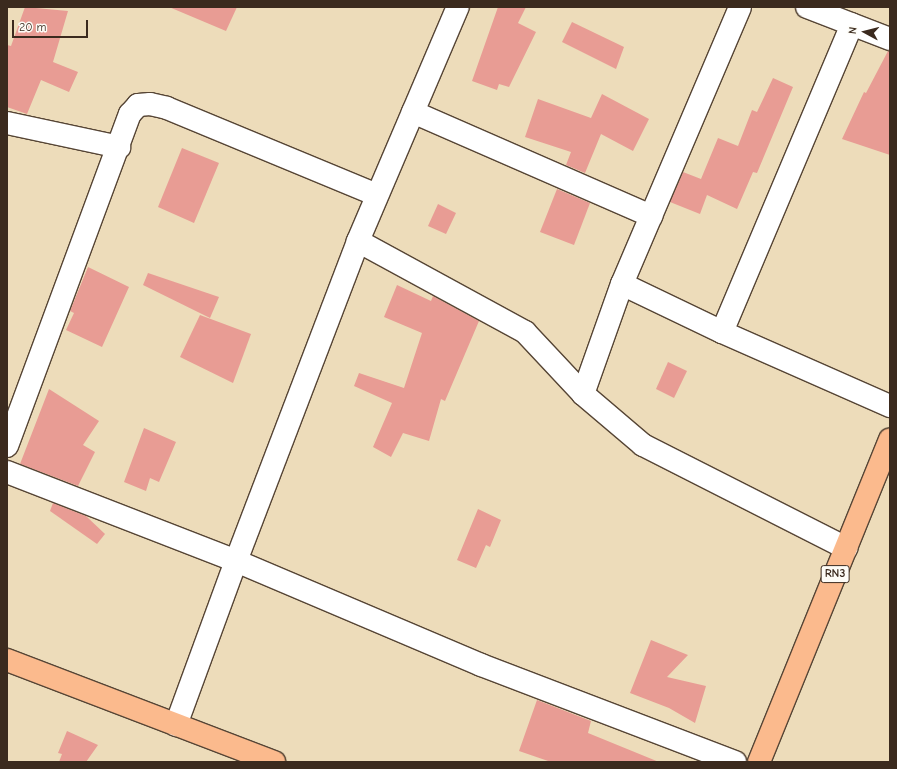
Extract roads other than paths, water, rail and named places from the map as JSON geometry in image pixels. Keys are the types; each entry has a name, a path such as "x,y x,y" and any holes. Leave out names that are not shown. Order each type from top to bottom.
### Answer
{"main road":[{"name":"RN3","path":"759,762 889,445"},
{"path":"7,660 274,762"}],"street":[{"path":"176,725 236,561 358,241 458,7"},
{"path":"583,394 622,284 740,7"},
{"path":"807,7 890,39"},
{"path":"722,332 852,24"},
{"path":"7,446 130,114 138,105 150,104 166,108 377,195"},
{"path":"413,112 651,216"},
{"path":"7,123 119,147"},
{"path":"358,241 525,332 583,394 643,445 846,548"},
{"path":"622,284 722,332 890,406"},
{"path":"7,472 236,561 481,665 735,762"}]}
